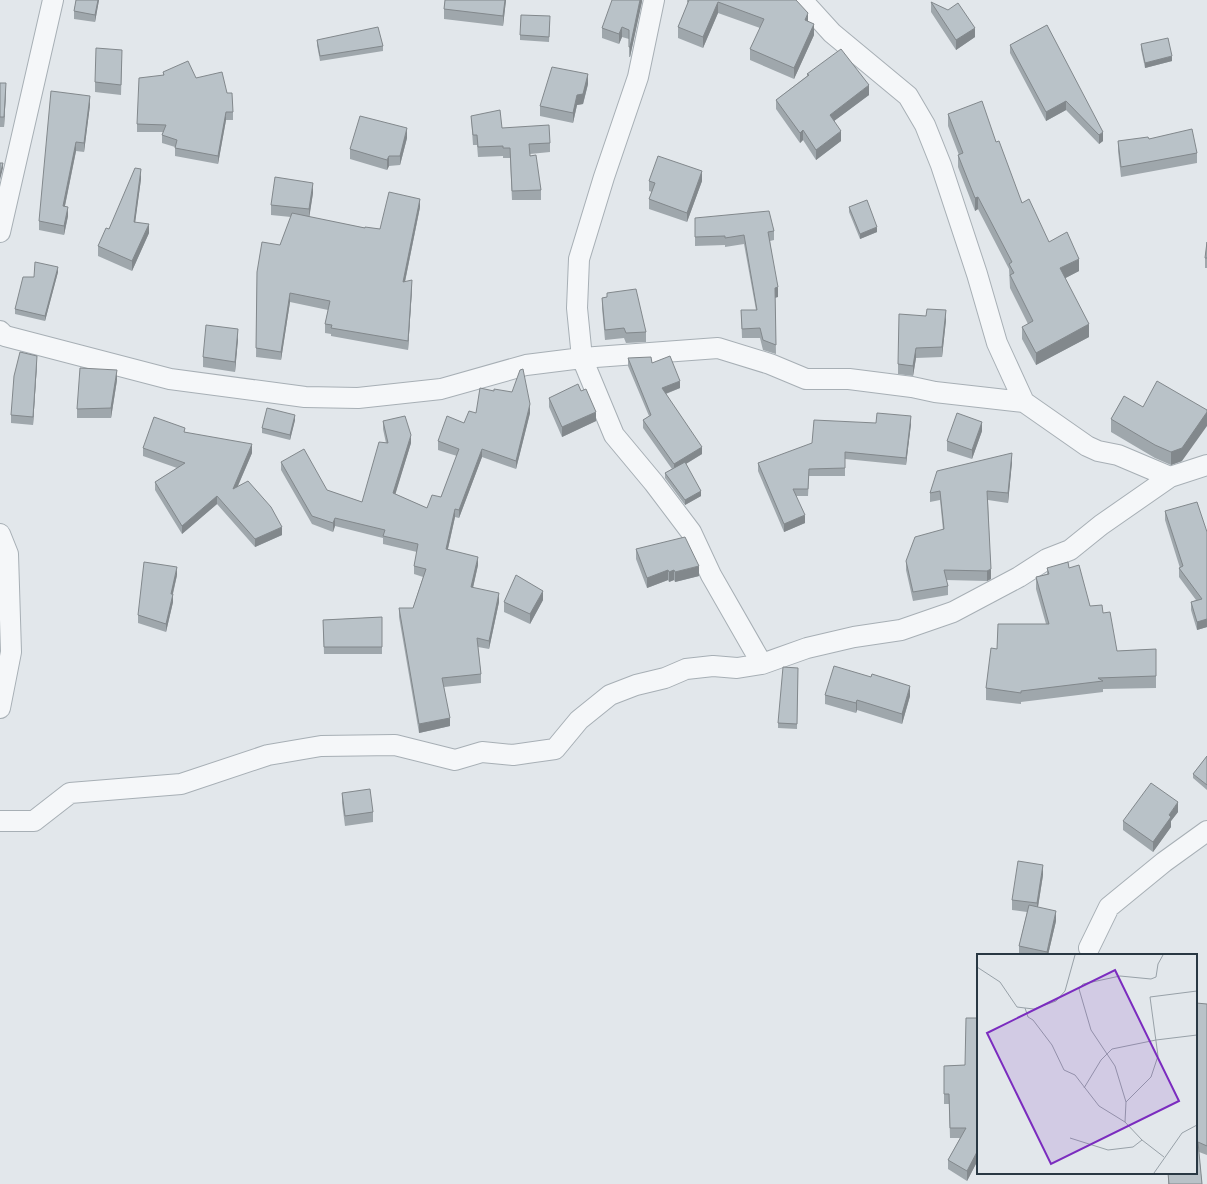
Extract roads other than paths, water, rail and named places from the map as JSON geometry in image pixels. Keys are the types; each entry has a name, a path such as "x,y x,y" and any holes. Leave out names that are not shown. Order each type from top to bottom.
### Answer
{"street":[{"path":"0,232 53,0"},
{"path":"654,0 638,77 604,177 579,258 577,308 582,358 614,435 691,532 711,575 762,664"},
{"path":"802,0 832,33 908,96 925,125 944,172 977,274 996,344 1024,402"},
{"path":"0,331 5,336 170,379 305,397 358,398 441,389 526,365 582,358 718,348 770,364 806,379 849,379 912,386 935,392 1024,402 1087,446 1098,451 1118,455 1170,477"},
{"path":"0,821 34,821 70,793 181,784 268,755 321,746 395,744 456,760 482,752 513,755 555,749 579,720 610,695 636,685 665,678 686,669 713,666 737,668 762,664 807,648 854,637 901,630 953,612 1019,577 1047,559 1070,550 1101,525 1170,477 1207,464"},
{"path":"0,534 8,554 11,652 0,708"},
{"path":"1089,948 1109,907 1164,862 1207,831"}]}
